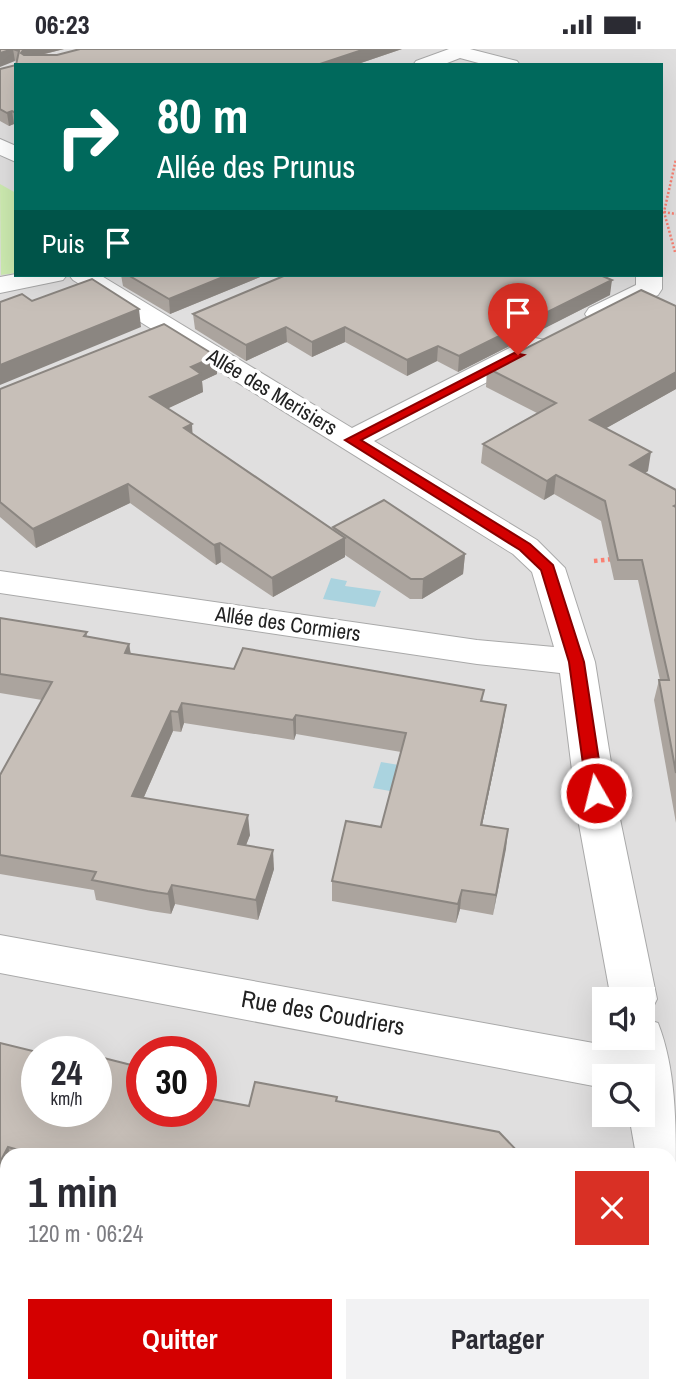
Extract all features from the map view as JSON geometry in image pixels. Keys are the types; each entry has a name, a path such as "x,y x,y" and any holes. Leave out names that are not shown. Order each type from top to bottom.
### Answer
{"street":[{"path":"429,63 459,52 502,63"},
{"path":"0,285 43,277"},
{"name":"Allée des Merisiers","path":"85,277 525,547 548,568"},
{"path":"352,440 649,289 649,277"},
{"path":"548,568 577,662 599,819 632,987"},
{"name":"Allée des Cormiers","path":"0,582 477,652 577,662"},
{"name":"Rue des Coudriers","path":"0,954 610,1068 644,1052"},
{"path":"644,1052 659,1148"}],"path":[{"path":"676,159 664,212 676,256"},
{"path":"664,212 675,213"},
{"path":"548,568 614,558"}],"shaded area":[{"path":"0,49 676,49 676,1148 0,1148"}],"green space":[{"path":"0,184 14,192 14,273 1,275"}],"water":[{"path":"331,578 347,581 345,586 381,591 375,607 323,599"},
{"path":"381,762 453,774 446,801 373,788"}],"building":[{"path":"13,49 24,49 21,53 24,55 57,55 80,49 365,49 323,63 16,63 19,51"},
{"path":"14,66 14,112 7,113 0,109 0,69"},
{"path":"131,277 223,277 169,299"},
{"path":"281,277 605,277 612,280 459,356 438,346 407,360 345,327 312,342 286,327 246,345 193,314"},
{"path":"92,279 139,309 0,365 0,302 22,294 32,301"},
{"path":"641,290 676,306 676,372 590,420 651,452 630,465 676,490 676,773 659,680 669,680 642,560 618,560 605,501 556,475 547,481 483,444 556,403 487,368"},
{"path":"164,324 216,356 191,367 201,374 150,397 192,424 184,428 345,538 272,578 220,543 214,545 128,484 33,529 0,502 0,389"},
{"path":"384,500 465,554 423,579 411,579 333,527"},
{"path":"0,618 87,632 84,636 129,644 125,653 234,669 243,648 484,690 481,701 506,705 481,825 508,829 496,895 462,890 458,904 332,881 346,821 381,827 406,733 296,715 293,720 182,703 178,712 171,711 132,796 248,815 238,844 273,850 256,900 172,885 168,894 148,891 92,880 96,872 0,855 0,775 52,682 0,674"},
{"path":"0,1043 21,1048 21,1127 112,1127 112,1060 126,1064 126,1127 217,1127 217,1100 249,1106 255,1082 337,1097 336,1101 499,1132 514,1148 8,1147 0,1148"}],"route":[{"path":"518,355 352,440 525,547 548,568 577,662 596,793"}]}
